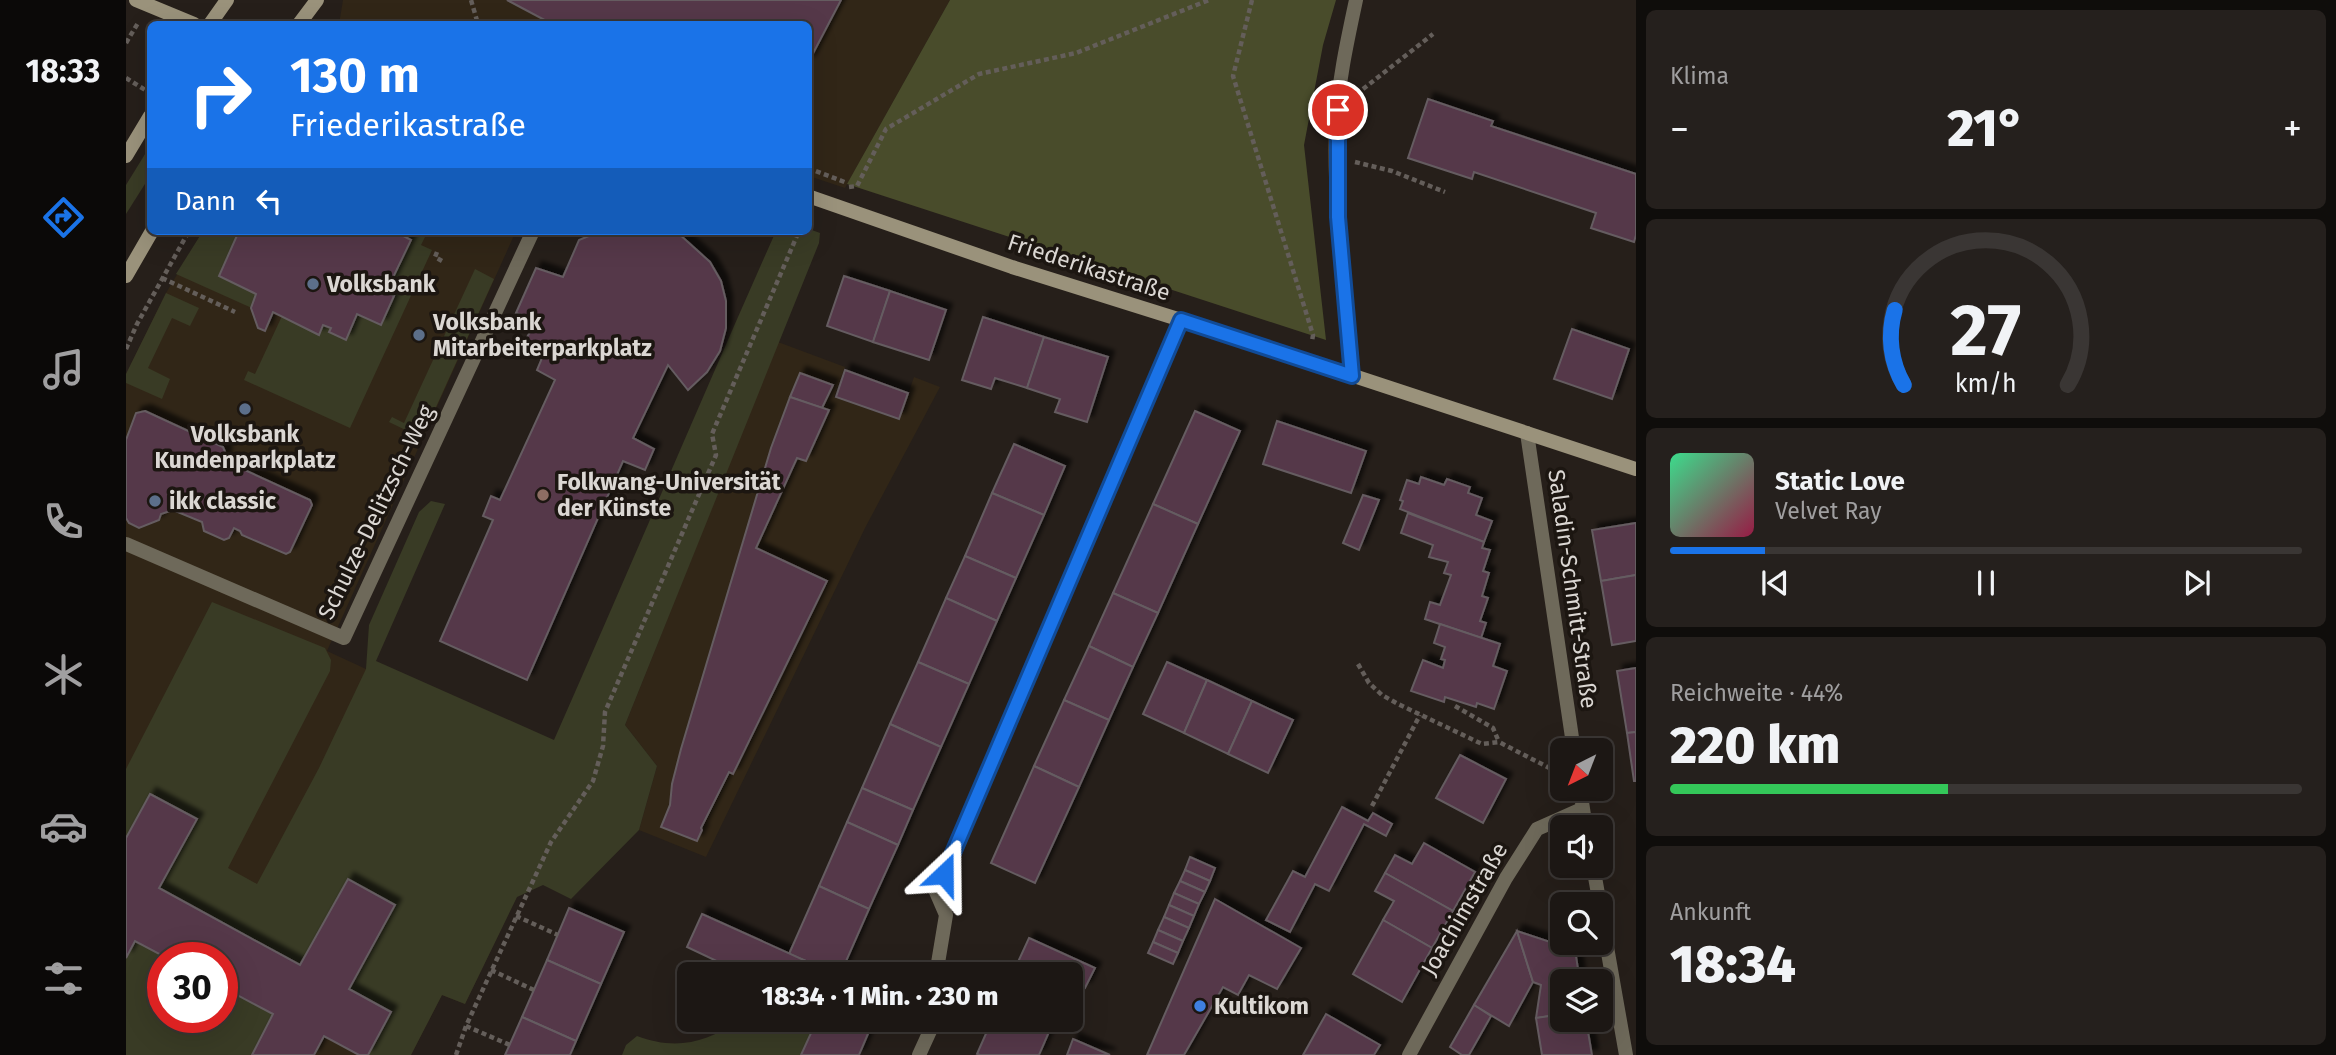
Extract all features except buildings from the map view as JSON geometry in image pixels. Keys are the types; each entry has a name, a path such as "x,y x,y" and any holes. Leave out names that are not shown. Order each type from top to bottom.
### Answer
{"street":[{"path":"136,0 187,21"},
{"path":"212,21 227,0"},
{"path":"301,21 317,0"},
{"path":"1352,376 1338,217 1337,160 1343,59 1356,0"},
{"path":"126,156 147,121"},
{"name":"Friederikastraße","path":"812,196 1012,267 1636,469"},
{"path":"126,276 150,235"},
{"name":"Schulze-Delitzsch-Weg","path":"126,544 344,638 531,235"},
{"path":"938,962 946,915 936,892 1181,320"},
{"name":"Saladin-Schmitt-Straße","path":"1527,433 1572,738"},
{"path":"1581,802 1583,815"},
{"name":"Joachimstraße","path":"1409,1055 1506,878 1537,829 1582,809"},
{"path":"1608,955 1626,1055"},
{"path":"919,1055 930,1032"}],"path":[{"path":"471,0 477,21"},
{"path":"812,196 841,187 857,186 886,129 979,74 1076,53 1209,0"},
{"path":"1252,0 1233,76 1313,335 1311,345"},
{"path":"1338,110 1433,34"},
{"path":"126,78 147,91"},
{"path":"1337,160 1392,171 1445,192"},
{"path":"126,349 187,235"},
{"path":"456,1055 466,1026 551,842 593,780 603,746 605,712 716,455 712,433 797,235"},
{"path":"437,252 435,257 442,261"},
{"path":"162,278 235,312"},
{"path":"1358,664 1369,683 1382,695 1482,744 1499,742 1550,768"},
{"path":"1455,706 1493,728 1499,742"},
{"path":"1373,806 1420,715"},
{"path":"516,916 558,935"},
{"path":"491,970 534,990"},
{"path":"466,1026 510,1045"}],"shaded area":[{"path":"343,0 950,0 845,188 812,177 812,21 340,21"},
{"path":"201,235 514,235 327,651 366,669 544,840 465,1004 442,995 411,1055 126,1055 126,374 166,293"},
{"path":"778,342 845,367 834,397 899,420 914,377 940,387 865,528 706,857 639,830 657,766 625,725"}],"green space":[{"path":"950,0 1336,0 1323,45 1304,145 1326,340 847,184"},
{"path":"147,151 147,181 126,214 126,185"},
{"path":"812,230 820,233 819,243 625,725 657,766 639,830 571,899 543,885 517,897 465,1004 442,995 411,1055 368,1055 391,1012 349,989 395,905 348,879 300,965 159,888 196,819 150,794 126,838 126,769 212,602 325,648 331,660 330,671 228,868 257,884 319,768 366,669 369,625 419,512 431,501 445,504 376,661 554,740 774,235 812,235"},
{"path":"200,235 240,235 256,294 251,308 176,274"},
{"path":"402,235 426,235 421,245 432,250 350,428 244,380 248,371 255,374 282,316 319,334 323,325 331,328 329,332 346,339 357,314 381,324 394,296 386,292 411,240"},
{"path":"475,269 494,279 422,438 389,422 392,417 404,423"},
{"path":"166,293 199,308 190,326 172,318 148,368 170,379 162,399 126,383 126,374"},
{"path":"135,941 147,947 147,1033 238,1033 238,995 273,1014 252,1055 126,1055 126,958"},
{"path":"719,1032 812,1032 801,1055 622,1055 626,1045 637,1036 664,1043 677,1043"}],"place":[{"name":"Volksbank","path":"313,284"},
{"name":"Volksbank Mitarbeiterparkplatz","path":"419,335"},
{"name":"Volksbank Kundenparkplatz","path":"245,409"},
{"name":"Folkwang-Universität der Künste","path":"543,495"},
{"name":"ikk classic","path":"155,501"},
{"name":"Kultikom","path":"1200,1006"}],"route":[{"path":"944,874 1181,320 1352,376 1338,217 1338,110"}]}
